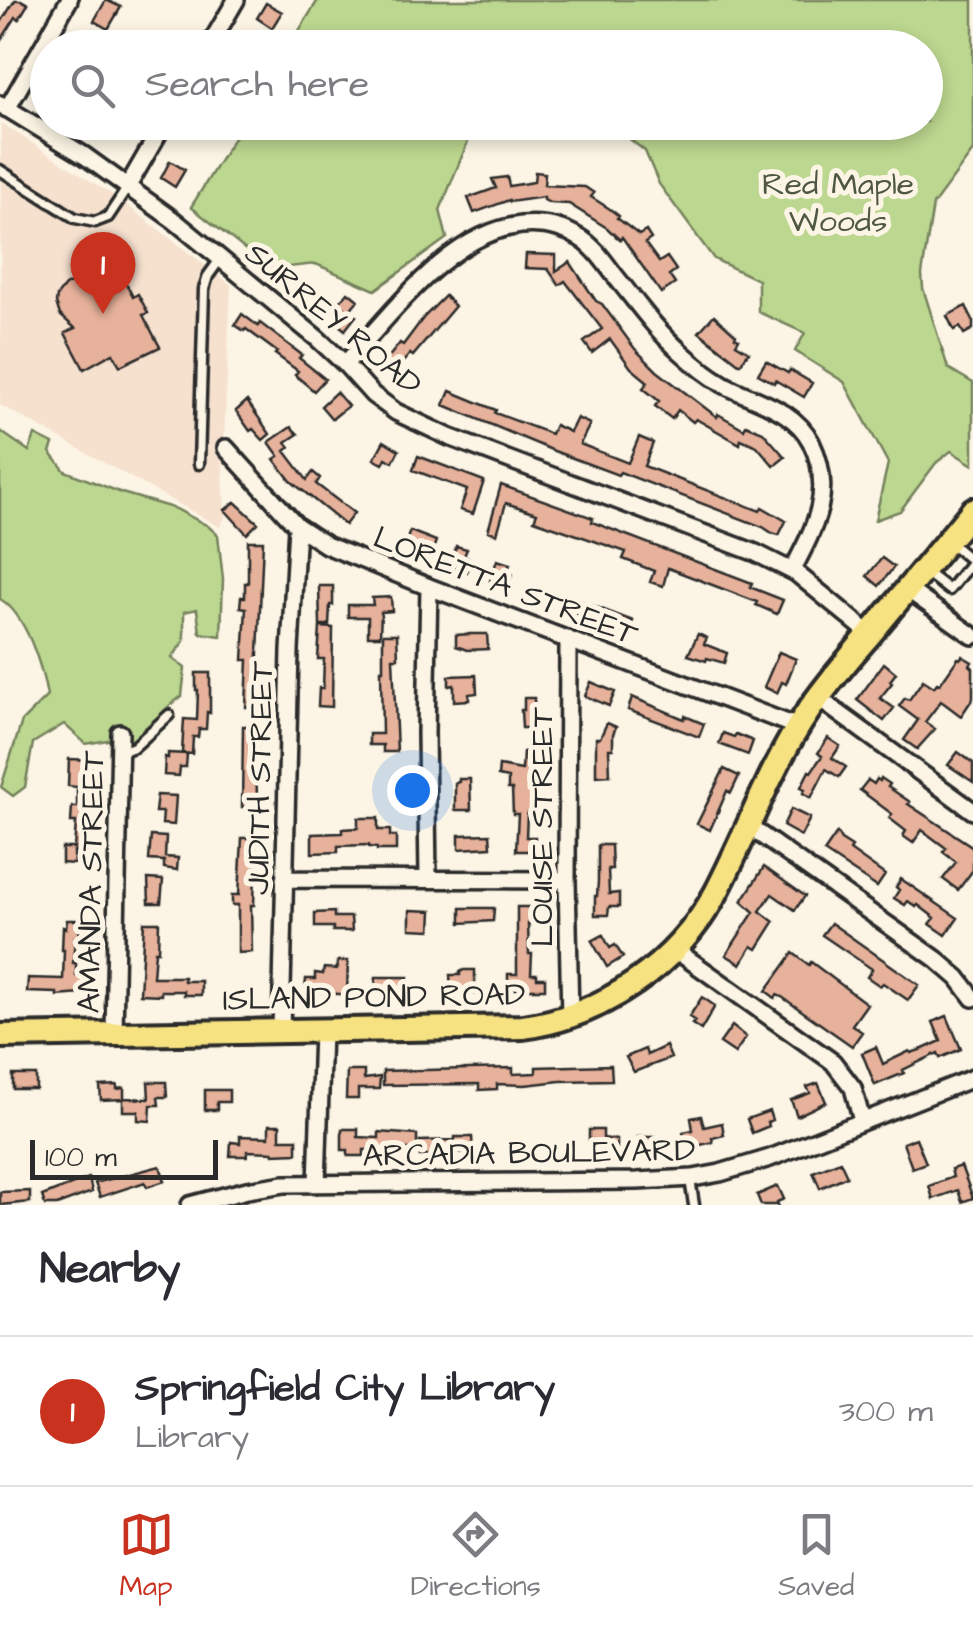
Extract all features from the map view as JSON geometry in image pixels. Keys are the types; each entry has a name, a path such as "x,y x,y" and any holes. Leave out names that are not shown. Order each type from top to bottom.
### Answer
{"main road":[{"name":"ISLAND POND ROAD","path":"0,1036 523,1027 570,1016 625,990 674,948 714,895 767,783 818,698 970,518"}],"street":[{"path":"50,30 68,0"},
{"path":"218,30 236,0"},
{"path":"4,106 30,63"},
{"name":"SURREY ROAD","path":"4,106 30,122"},
{"name":"SURREY ROAD","path":"60,140 128,186 221,258 345,364 380,402 419,424 756,553 792,571 870,634"},
{"path":"128,186 155,140"},
{"path":"345,364 421,282 460,250 518,225 544,225 572,234 592,248 680,352 726,386 783,413 807,435 820,468 822,503 792,571"},
{"name":"LORETTA STREET","path":"226,448 297,526 332,548 798,727"},
{"name":"JUDITH STREET","path":"281,1032 290,650 297,526"},
{"path":"428,878 429,587"},
{"path":"908,588 973,636"},
{"name":"LOUISE STREET","path":"568,639 566,880 570,1016"},
{"path":"818,698 973,810"},
{"name":"AMANDA STREET","path":"114,1033 120,733"},
{"path":"747,825 936,959 973,998"},
{"path":"284,879 566,880"},
{"path":"674,948 837,1066 854,1088 862,1122"},
{"path":"317,1184 322,1031"},
{"name":"ARCADIA BOULEVARD","path":"190,1205 263,1186 690,1179 770,1158 973,1078"}],"lane":[{"path":"0,170 74,218 88,222 114,212 128,186"},
{"path":"198,464 204,288 221,258"},
{"path":"935,609 972,560 948,540"},
{"path":"923,570 950,590"},
{"path":"120,752 134,747 169,715"},
{"path":"690,1179 694,1205"}],"shaded area":[{"path":"1,123 119,199 231,285 223,463 225,517 220,527 0,405"}],"green space":[{"name":"Red Maple Woods","path":"318,0 973,0 973,151 933,205 922,274 948,368 973,383 973,465 951,451 936,463 900,511 875,520 888,463 844,382 795,351 805,333 758,312 758,280 714,259 659,184 645,151 631,140 943,140 943,30 299,30"},
{"path":"232,140 469,140 440,210 447,238 375,290 316,264 270,269 191,207"},
{"path":"0,431 29,451 35,435 53,444 50,452 65,471 176,509 208,526 218,535 223,579 221,636 200,633 197,609 184,612 184,641 172,658 185,668 182,696 134,745 113,739 86,744 64,724 33,743 25,787 13,796 1,787 22,721 47,696 25,629 0,599"}],"building":[{"path":"15,0 28,4 0,42 0,24"},
{"path":"106,0 121,7 108,29 94,21"},
{"path":"266,3 282,12 272,28 257,18"},
{"path":"170,161 185,170 175,187 161,178"},
{"path":"535,172 545,173 544,185 585,187 594,193 591,197 639,235 646,231 651,239 645,243 659,262 667,257 676,270 669,275 675,284 661,293 622,237 620,240 569,204 550,203 544,197 509,200 474,213 468,198 496,188 492,179 507,177 509,186 534,182"},
{"path":"526,254 556,255 556,271 570,262 596,301 657,371 717,417 718,414 744,429 746,425 763,432 785,457 774,466 757,446 741,439 740,444 696,419 693,422 678,410 672,419 655,406 659,401 643,388 648,382 631,368 610,339 592,353 584,342 602,329 565,281 559,285 548,269 525,268"},
{"path":"114,260 133,297 138,294 148,313 143,315 160,347 120,366 113,353 84,369 65,333 75,328 60,315 57,296 71,283 105,289 95,271"},
{"path":"348,292 358,300 349,311 356,316 345,330 333,320 344,307 339,303"},
{"path":"445,296 455,306 413,356 410,354 391,370 384,363"},
{"path":"966,306 973,329 964,334 960,327 954,330 947,316"},
{"path":"242,314 302,355 299,358 325,379 314,391 277,352 235,325"},
{"path":"714,315 736,335 736,344 749,352 740,364 699,332"},
{"path":"766,361 812,383 804,397 758,374"},
{"path":"450,391 551,434 555,425 570,432 577,418 590,424 580,444 628,463 639,437 653,443 644,466 760,511 762,507 786,521 779,535 772,533 620,472 618,475 554,451 444,405"},
{"path":"336,392 348,406 332,419 321,406"},
{"path":"247,401 270,434 263,440 253,429 250,431 236,411"},
{"path":"291,427 298,434 286,442 290,447 285,451 307,480 313,472 320,478 316,484 354,513 345,525 291,481 274,459 279,456 269,442"},
{"path":"384,441 399,450 393,462 386,458 383,464 374,459"},
{"path":"418,456 484,481 473,514 460,510 467,490 413,470"},
{"path":"501,485 752,583 750,587 783,600 777,614 756,605 757,602 668,568 663,586 650,582 654,571 623,559 626,552 534,520 537,513 506,503 497,534 488,531"},
{"path":"235,502 258,523 247,534 225,510"},
{"path":"410,531 436,541 431,556 404,546"},
{"path":"248,541 263,541 257,676 260,707 246,707 246,608 240,607 248,583"},
{"path":"456,546 467,549 464,556 471,559 467,572 450,566"},
{"path":"882,558 894,567 879,586 867,576"},
{"path":"497,560 510,564 508,588 490,581"},
{"path":"319,586 333,586 329,625 320,625"},
{"path":"391,597 392,611 381,612 380,636 368,636 368,617 348,617 348,605 373,605 372,598"},
{"path":"575,599 633,621 627,634 570,612"},
{"path":"320,627 333,628 332,707 318,706 324,659 318,659"},
{"path":"383,634 397,634 398,658 393,658 397,752 383,752 383,745 369,745 369,734 382,734"},
{"path":"487,634 488,649 456,646 456,635"},
{"path":"698,634 707,638 704,644 727,653 724,663 688,655"},
{"path":"779,652 796,659 786,684 782,682 777,693 764,687"},
{"path":"962,656 972,662 973,698 961,716 941,701 925,722 935,729 917,749 904,740 918,720 899,706 905,698 909,700 923,680 934,687 940,684"},
{"path":"884,663 896,673 880,698 894,708 884,721 857,700"},
{"path":"196,673 210,673 210,713 207,712 206,729 199,729 198,737 193,737 192,754 182,753 184,719 197,720"},
{"path":"476,675 477,693 469,694 469,700 454,701 454,685 449,686 449,676"},
{"path":"591,682 615,692 609,706 585,696"},
{"path":"632,697 704,724 699,737 628,710"},
{"path":"524,698 534,698 535,728 522,728"},
{"path":"607,723 616,727 613,749 609,749 610,775 596,776 596,738 600,738"},
{"path":"243,726 256,726 257,807 242,807"},
{"path":"723,733 753,741 748,755 719,744"},
{"path":"828,738 840,746 832,758 846,767 839,777 826,769 811,798 801,787 822,756 818,753"},
{"path":"537,751 536,813 527,813 526,837 535,837 535,851 516,851 518,814 513,814 512,789 508,789 508,778 498,776 499,766 522,770 523,752"},
{"path":"958,752 973,763 973,782 948,765"},
{"path":"168,753 187,754 186,767 180,767 179,776 164,775"},
{"path":"69,759 91,760 92,768 87,809 88,852 74,851 74,864 62,863 62,848 74,848 76,822 71,822 72,807 77,807 77,787 68,786"},
{"path":"724,769 739,776 731,793 727,791 710,830 697,824"},
{"path":"881,778 908,804 973,847 973,870 958,890 943,879 956,862 943,852 946,848 922,830 913,843 903,836 906,831 889,818 892,814 860,790 868,780 874,784"},
{"path":"470,779 471,810 455,810 455,783"},
{"path":"157,795 176,796 174,825 162,824 163,812 155,812"},
{"path":"791,809 810,818 801,836 783,826"},
{"path":"358,818 378,818 378,830 390,830 390,836 396,836 396,850 377,850 369,845 338,846 338,852 312,853 312,834 358,828"},
{"path":"837,833 852,847 850,850 885,875 877,887 824,852"},
{"path":"490,834 491,847 459,849 459,835"},
{"path":"151,836 166,837 165,857 178,858 177,870 164,868 164,861 149,860"},
{"path":"242,838 256,838 254,905 252,952 238,953 238,905 232,905 232,895 239,895"},
{"path":"598,845 611,845 609,894 619,893 619,907 609,907 608,915 595,915"},
{"path":"764,867 805,896 795,910 772,894 760,911 774,922 757,949 752,946 741,964 726,955 754,912 742,901"},
{"path":"148,879 163,880 161,903 149,903"},
{"path":"901,879 958,918 946,935 930,924 935,918 918,905 908,901 905,905 894,898"},
{"path":"517,907 537,907 535,924 528,924 529,954 531,974 545,978 545,989 508,989 508,974 517,974"},
{"path":"461,908 494,908 493,921 461,923"},
{"path":"410,910 432,911 431,930 410,929"},
{"path":"334,912 334,917 351,917 352,931 315,927 315,913"},
{"path":"67,920 80,920 73,963 76,976 83,977 82,994 27,992 28,978 63,979 63,927 66,928"},
{"path":"144,922 159,922 153,977 201,981 201,995 184,995 184,991 140,994"},
{"path":"831,923 919,985 908,1000 867,977 872,969 822,935"},
{"path":"603,935 610,948 615,945 623,957 607,967 592,941"},
{"path":"793,953 867,1004 852,1025 862,1032 852,1046 782,997 775,998 766,991"},
{"path":"338,961 348,961 347,995 305,990 306,979 315,979 315,973 323,974 324,968 337,969"},
{"path":"464,970 475,970 475,994 451,991 450,975 460,975"},
{"path":"376,977 408,977 407,995 375,993"},
{"path":"702,997 715,1006 701,1030 689,1017"},
{"path":"947,1016 961,1049 940,1058 938,1053 875,1085 862,1053 876,1047 883,1064 923,1049 941,1041 933,1022"},
{"path":"732,1026 746,1037 735,1053 720,1043"},
{"path":"666,1046 671,1058 634,1072 626,1057 645,1049 647,1055"},
{"path":"611,1065 612,1080 497,1084 497,1089 479,1090 479,1084 383,1085 383,1071 513,1068 513,1074 536,1073 536,1067"},
{"path":"347,1071 364,1071 364,1079 380,1077 379,1089 358,1089 358,1099 346,1099"},
{"path":"13,1075 36,1075 36,1089 13,1089"},
{"path":"148,1082 166,1082 167,1097 158,1097 159,1105 151,1105 150,1121 138,1120 138,1111 123,1111 123,1099 101,1100 100,1086 117,1085 117,1089 124,1088 124,1098 149,1099"},
{"path":"818,1083 826,1102 797,1116 791,1100 810,1093 807,1087"},
{"path":"205,1090 229,1090 229,1102 217,1102 217,1110 205,1110"},
{"path":"769,1111 769,1126 752,1133 747,1119"},
{"path":"701,1116 704,1127 722,1123 724,1135 696,1146 695,1139 685,1142 683,1132 693,1130 691,1118"},
{"path":"269,1125 280,1125 280,1139 297,1139 297,1153 247,1151 247,1156 230,1156 231,1142 240,1143 240,1136 269,1137"},
{"path":"342,1129 358,1129 358,1137 379,1138 379,1132 417,1135 417,1149 401,1149 401,1155 364,1150 364,1156 348,1156 348,1150 342,1150"},
{"path":"589,1130 603,1130 603,1138 617,1140 617,1152 593,1156"},
{"path":"472,1137 473,1152 420,1156 420,1141"},
{"path":"638,1137 657,1137 658,1154 639,1154"},
{"path":"916,1138 926,1163 912,1168 903,1143"},
{"path":"840,1161 847,1176 820,1188 813,1172"},
{"path":"160,1166 165,1181 147,1187 145,1182 100,1197 95,1183"},
{"path":"961,1166 973,1198 962,1202 958,1190 933,1199 929,1186 953,1177 951,1169"},
{"path":"89,1178 92,1192 57,1205 45,1205 42,1196"},
{"path":"778,1186 784,1199 778,1205 761,1205 757,1195"},
{"path":"30,1191 30,1202 0,1205 0,1192"}],"place":[{"name":"Springfield City Library","path":"103,314"}]}
